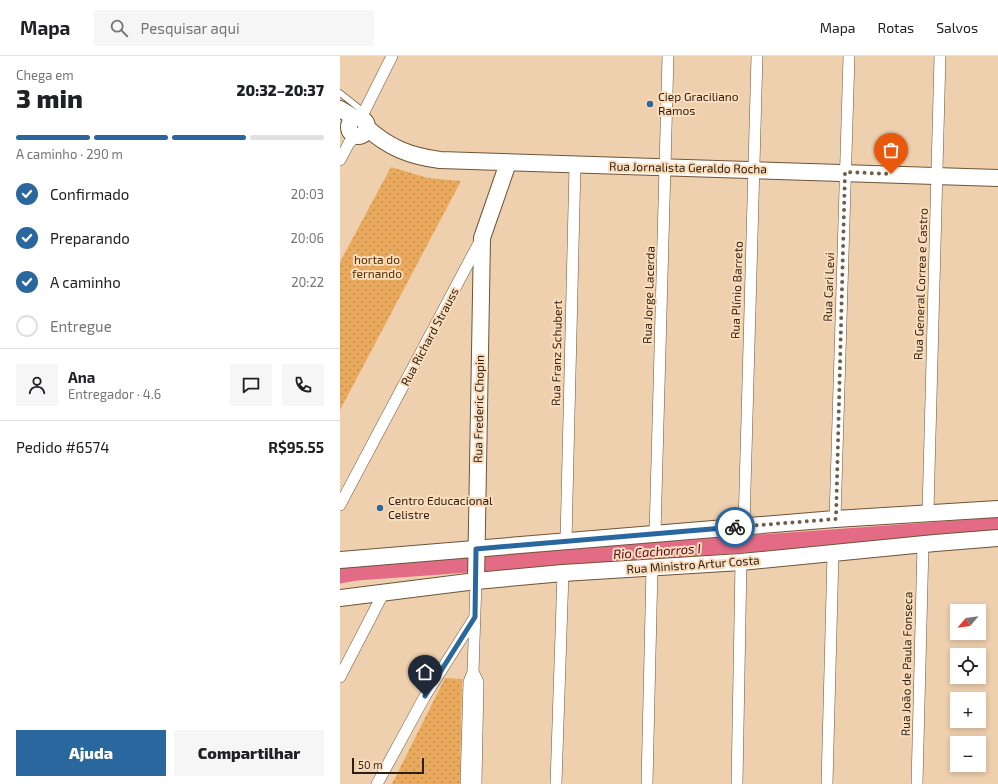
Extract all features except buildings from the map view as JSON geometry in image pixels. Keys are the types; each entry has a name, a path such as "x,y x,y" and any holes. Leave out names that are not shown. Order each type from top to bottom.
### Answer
{"street":[{"path":"340,160 392,56"},
{"name":"Rua Jorge Lacerda","path":"655,534 668,56"},
{"name":"Rua Plínio Barreto","path":"744,526 757,56"},
{"name":"Rua Cari Levi","path":"836,519 849,56"},
{"name":"Rua General Correa e Castro","path":"928,512 940,56"},
{"name":"Rua Jornalista Geraldo Rocha","path":"340,110 357,127 381,141 399,150 426,158 508,163 845,172 998,178"},
{"name":"Rua Richard Strauss","path":"340,505 482,238 508,163"},
{"name":"Rua Franz Schubert","path":"566,540 575,165"},
{"name":"Rua Frederic Chopin","path":"476,577 482,238"},
{"path":"340,560 476,552 566,540 744,526 928,512 998,509"},
{"name":"Rua Ministro Artur Costa","path":"340,598 476,577 741,562 998,538"},
{"name":"Rua João de Paula Fonseca","path":"917,784 922,544"},
{"path":"827,784 833,554"},
{"path":"737,784 741,562"},
{"path":"647,784 652,568"},
{"path":"556,784 562,573"},
{"path":"466,784 469,682 473,672 476,577"},
{"path":"340,677 384,592"},
{"path":"377,784 425,696 475,617"},
{"path":"473,672 478,682 476,784"}],"lane":[{"name":"Rua Jornalista Geraldo Rocha","path":"340,93 357,127"}],"green space":[{"name":"horta do fernando","path":"391,167 428,178 461,181 340,410 340,262"},
{"path":"445,678 462,679 460,784 392,784"}],"waterway":[{"name":"Rio Cachorros I","path":"340,575 357,572 998,526"}],"way so far":[{"path":"735,527 836,519 845,172 891,174"}],"place":[{"name":"Ciep Graciliano Ramos","path":"650,104"},
{"name":"Centro Educacional Celistre","path":"380,508"}],"route":[{"path":"425,696 475,617 476,549 566,540 735,527"}]}
